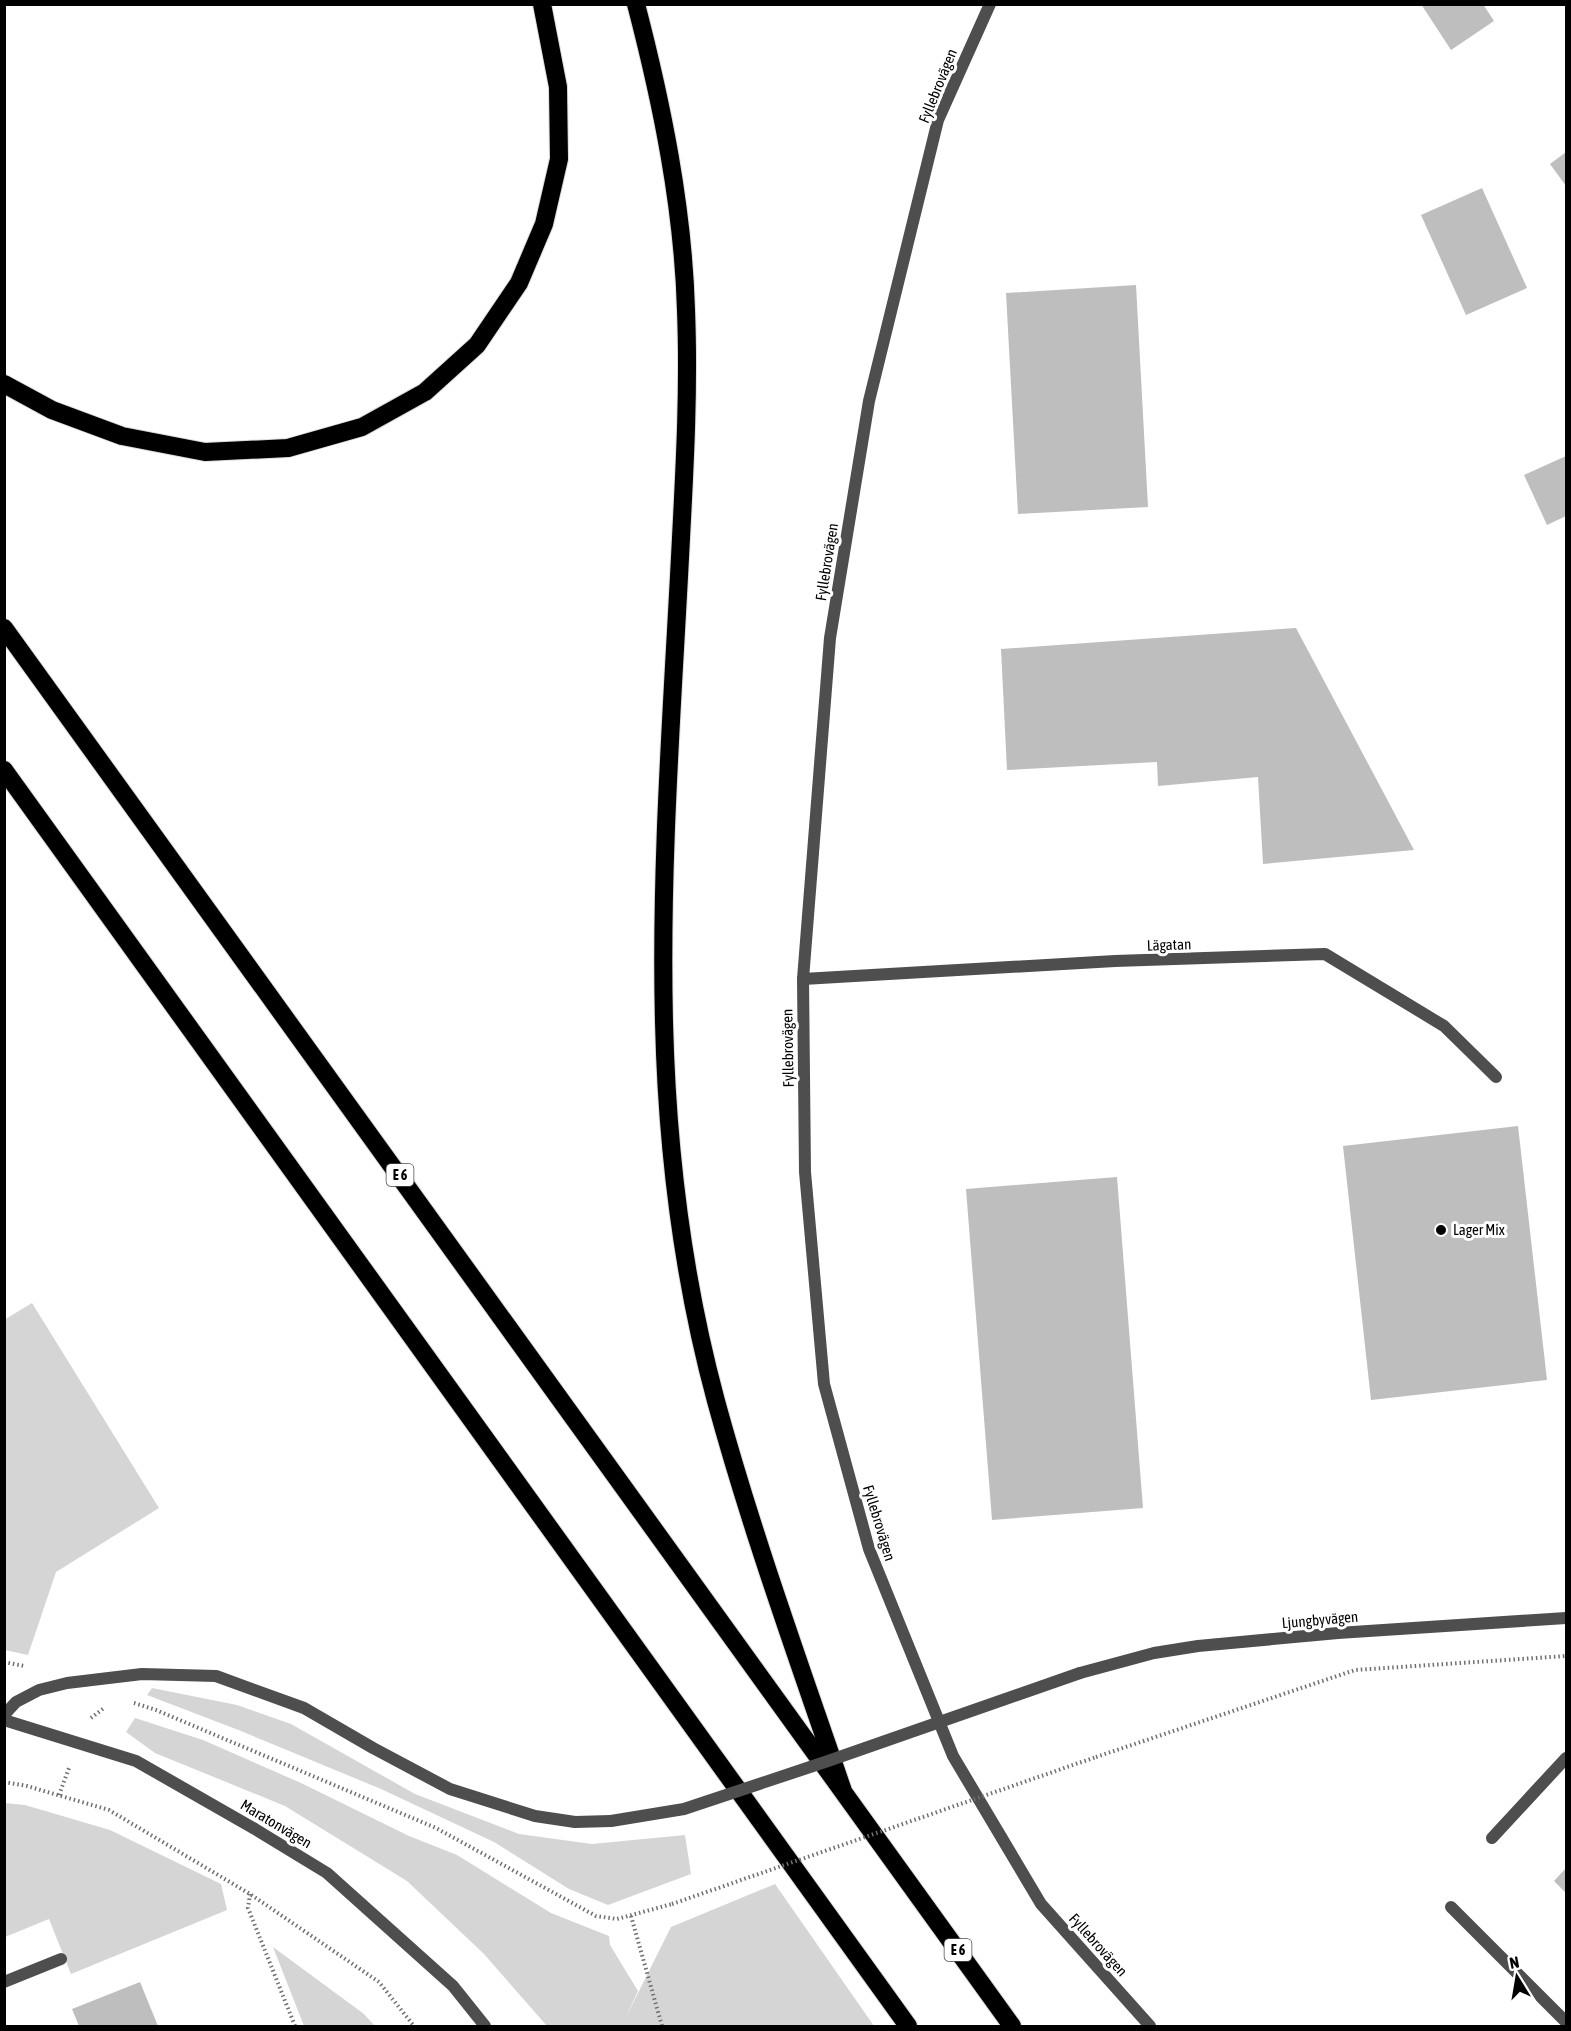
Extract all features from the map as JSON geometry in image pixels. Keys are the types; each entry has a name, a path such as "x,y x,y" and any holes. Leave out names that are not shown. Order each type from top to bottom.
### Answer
{"highway":[{"path":"4,384 52,410 122,436 205,452 288,448 362,428 425,392 477,345 519,283 544,224 559,159 558,87 542,4"},
{"path":"636,4 658,90 677,207 687,308 686,428 665,868 664,1023 673,1161 689,1284 715,1398 752,1523 843,1791"},
{"name":"E 6","path":"4,628 1012,2026"},
{"path":"4,770 908,2026"}],"street":[{"name":"Fyllebrovägen","path":"990,4 938,120 869,401 830,638 802,979 805,1172 824,1384 869,1549 954,1756 1041,1904 1150,2026"},
{"name":"Lägatan","path":"802,979 1115,961 1325,954 1444,1026 1496,1077"},
{"name":"Ljungbyvägen","path":"4,1715 16,1702 39,1690 67,1683 142,1674 216,1676 304,1708 450,1789 535,1815 575,1822 610,1821 684,1809 1080,1673 1154,1653 1198,1646 1338,1634 1566,1618"},
{"name":"Maratonvägen","path":"4,1720 136,1761 327,1873 453,1986 485,2026"},
{"path":"1492,1838 1566,1758"},
{"path":"1451,1907 1566,2022"},
{"path":"4,1982 60,1959"}],"path":[{"path":"130,1702 156,1710 436,1828 596,1916 617,1919 672,1904 1355,1670 1566,1656"},
{"path":"59,1796 87,1721 109,1705"},
{"path":"4,1782 27,1786 109,1810 250,1894 379,1983 414,2026"},
{"path":"250,1894 248,1908 295,2026"},
{"path":"631,1916 662,2026"}],"shaded area":[{"path":"32,1303 159,1508 56,1572 28,1655 5,1650 4,1320"},
{"path":"152,1688 237,1705 291,1724 415,1794 519,1834 592,1844 685,1835 691,1874 608,1905 569,1889 494,1842 381,1789 147,1695"},
{"path":"135,1718 203,1740 301,1783 409,1836 457,1855 551,1913 609,1936 610,1945 638,1991 625,2019 671,1927 775,1884 874,2026 547,2026 484,1954 407,1881 285,1806 155,1753 126,1732"},
{"path":"4,1803 25,1805 110,1830 221,1884 227,1910 71,1974 49,1919 5,1937"},
{"path":"273,1947 364,2014 375,2026 304,2026"}],"building":[{"path":"1421,4 1483,4 1494,21 1451,50"},
{"path":"1566,152 1566,186 1550,164"},
{"path":"1482,188 1527,288 1466,315 1421,215"},
{"path":"1136,285 1148,507 1018,514 1006,293"},
{"path":"1566,456 1566,516 1547,525 1524,475"},
{"path":"1296,628 1414,850 1263,864 1258,777 1158,786 1157,762 1007,770 1001,649"},
{"name":"Lager Mix","path":"1518,1126 1547,1380 1371,1400 1343,1146"},
{"path":"1117,1177 1143,1508 992,1520 966,1189"},
{"path":"1566,1868 1566,1893 1554,1881"},
{"path":"140,1982 158,2026 79,2026 72,2009"}],"place":[{"name":"Lager Mix","path":"1441,1230"}]}
